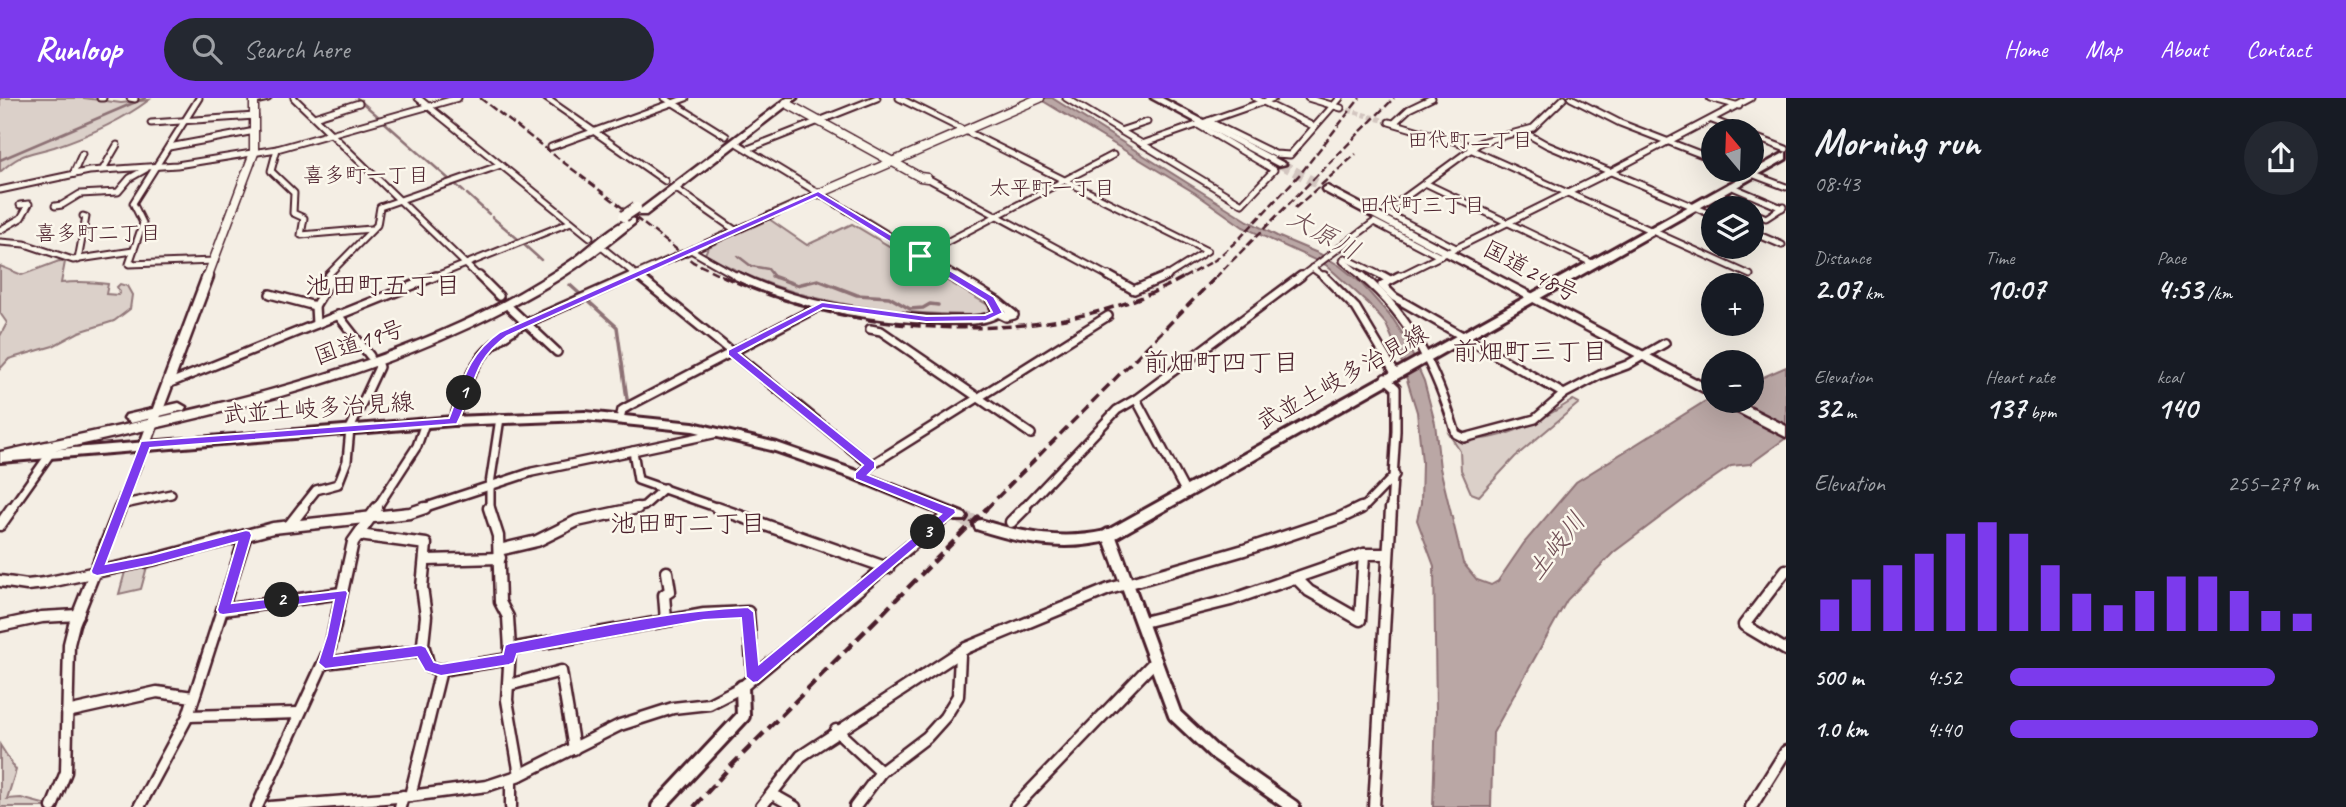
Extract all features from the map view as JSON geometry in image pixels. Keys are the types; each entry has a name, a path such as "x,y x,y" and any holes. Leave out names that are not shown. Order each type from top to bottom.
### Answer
{"highway":[{"path":"1155,98 1281,164"},
{"name":"国道19号","path":"0,448 295,388 430,341 525,295 590,253 627,219 787,100"},
{"name":"国道248号","path":"1327,189 1701,387"},
{"path":"1750,413 1786,432"},
{"name":"国道19号","path":"0,458 156,417"}],"main road":[{"name":"武並土岐多治見線","path":"1764,167 1786,155"},
{"name":"武並土岐多治見線","path":"981,525 1016,537 1059,544 1109,535 1738,182"},
{"name":"武並土岐多治見線","path":"0,458 145,444 559,415 667,423 777,447 859,476 955,515"}],"street":[{"path":"199,98 169,147 152,167 133,203 143,223 130,264 215,261"},
{"path":"52,807 66,772 69,644 120,505 170,383 254,153 255,100 268,98"},
{"path":"294,98 499,296"},
{"path":"418,98 590,237"},
{"path":"0,190 103,169 152,167 277,149 458,98"},
{"path":"546,98 666,181"},
{"path":"665,98 726,136"},
{"path":"551,147 685,98"},
{"path":"748,149 877,98"},
{"path":"787,100 890,161 927,178 1134,290 1164,278 1207,251 900,98"},
{"path":"1066,98 1242,204 1274,170 1203,123"},
{"path":"1255,98 1311,125"},
{"path":"1142,144 1274,98"},
{"path":"1308,98 1340,108"},
{"path":"1203,123 1275,155 1290,155 1309,133 1311,125 1339,98"},
{"path":"1432,98 1415,105 1392,122 1472,148 1746,273"},
{"path":"1446,251 1385,212 1472,148 1538,125 1563,98"},
{"path":"1571,98 1620,123 1701,154"},
{"path":"1710,98 1739,106"},
{"path":"1714,119 1751,98"},
{"path":"453,421 476,360 486,347 504,334 1033,99"},
{"path":"314,117 359,103"},
{"path":"151,123 255,116"},
{"path":"1120,131 1147,122"},
{"path":"1564,394 1394,297 1382,285 1701,125"},
{"path":"169,147 256,131"},
{"path":"1522,131 1547,145 1701,210"},
{"path":"1764,140 1786,149"},
{"path":"691,250 740,278 822,305 926,319 1014,315 1014,312 738,144"},
{"path":"103,169 117,145"},
{"path":"277,149 271,171 296,194 293,213 303,218 301,235 371,229"},
{"path":"73,174 82,154"},
{"path":"920,256 1113,155"},
{"path":"316,324 314,306 329,283 329,274 379,219 380,207 500,165"},
{"path":"55,206 62,205 76,194 118,192 130,177 152,167"},
{"path":"1764,179 1786,187"},
{"path":"1424,183 1594,264"},
{"path":"1730,187 1784,206"},
{"path":"678,190 735,230"},
{"path":"0,230 21,218 29,204 20,205"},
{"path":"1764,217 1784,206"},
{"path":"78,260 86,217 83,216"},
{"path":"170,383 571,222"},
{"path":"1011,522 1117,410 1136,399 1374,222 1446,251"},
{"path":"1764,237 1782,245"},
{"path":"0,242 25,244 64,258 78,260 133,251"},
{"path":"604,249 871,465"},
{"path":"1330,254 1345,258 1390,280"},
{"path":"1345,258 1343,261 1399,310 1441,383 1456,434 1464,438 1535,419 1564,394 1647,358 1665,343"},
{"path":"1312,268 1332,282 1356,308 1392,374 1396,388 1398,418 1387,554 1384,670 1374,807"},
{"path":"270,293 314,306"},
{"path":"990,299 998,313 1006,317"},
{"path":"620,419 622,411 629,406 822,305"},
{"path":"510,308 557,352"},
{"path":"986,318 998,313"},
{"path":"289,526 316,490 338,484 347,461 351,429 379,367 338,315"},
{"path":"859,476 871,465 1108,316"},
{"path":"870,329 881,331 1031,434"},
{"path":"1136,399 1185,492"},
{"path":"500,418 489,484 489,506 497,527 500,602 508,617 509,719 515,777 511,807"},
{"path":"257,807 299,713 325,663 334,635 350,550 401,474 417,446 425,423"},
{"path":"0,581 27,585 152,560 289,526 410,513 489,484 532,472 718,433"},
{"path":"632,451 638,480 888,568"},
{"path":"0,526 50,454"},
{"path":"761,807 801,756 836,730 960,655 966,648 1129,582 1244,550 1340,519 1366,505 1395,475"},
{"path":"427,560 500,554 537,541 577,521 644,506 664,488"},
{"path":"120,505 171,494"},
{"path":"270,807 404,800 487,786 515,777 620,725 673,708 709,704 747,682 955,515"},
{"path":"139,807 188,716 246,535"},
{"path":"359,535 426,544 427,560 422,595 426,603 426,619 421,651 429,667 441,670 666,620 704,614 748,612 747,682 743,716 658,807"},
{"path":"1109,535 1129,582 1168,699 1181,723 1293,807"},
{"path":"1143,622 1231,600 1364,554 1387,554"},
{"path":"1296,578 1308,591 1360,620 1364,554"},
{"path":"1786,570 1744,625 1786,650"},
{"path":"666,620 664,595 670,591 667,572"},
{"path":"223,610 341,593"},
{"path":"0,626 42,617 78,615"},
{"path":"325,663 421,651"},
{"path":"855,807 881,772 927,737 945,717 958,696 960,655"},
{"path":"1014,807 1156,660"},
{"path":"404,800 441,670"},
{"path":"509,685 561,671 574,749"},
{"path":"66,712 157,692 193,697"},
{"path":"188,716 299,713"},
{"path":"836,730 881,772"},
{"path":"1751,807 1786,751"},
{"path":"772,794 795,807"}],"shaded area":[{"path":"0,98 84,98 121,103 149,100 103,127 66,143 20,157 0,172"},
{"path":"769,219 807,245 852,224 988,305 991,312 986,315 912,312 841,303 772,285 705,254 708,247"},
{"path":"59,261 65,262 61,283 108,284 106,294 118,295 120,292 117,287 120,284 127,286 132,295 130,309 114,321 79,332 53,346 9,359 0,369 0,336 7,323 0,313 0,266 22,275"},
{"path":"1573,400 1579,403 1515,457 1479,496 1471,493 1461,470 1460,451 1449,434 1464,439 1496,436 1530,424"},
{"path":"148,563 141,589 119,594 126,568"},
{"path":"0,745 16,770 7,799 21,798 47,805 45,807 0,807"}],"water":[{"name":"土岐川","path":"1038,98 1052,98 1248,221 1320,254 1360,282 1393,319 1404,336 1424,381 1435,423 1440,468 1463,563 1477,580 1491,585 1498,581 1524,543 1576,482 1701,404 1701,413 1764,413 1764,377 1786,367 1786,438 1750,464 1731,466 1702,486 1614,552 1567,600 1493,733 1491,807 1433,807 1436,712 1434,566 1417,520 1421,503 1422,462 1417,412 1399,354 1386,324 1368,303 1326,265 1243,227 1195,193"}],"waterway":[{"path":"0,160 145,98"},
{"path":"357,98 380,118"},
{"path":"383,121 451,181"},
{"path":"454,183 464,192"},
{"path":"467,194 489,214"},
{"path":"492,217 518,239"},
{"path":"522,243 541,260"},
{"path":"738,256 751,266 768,269 774,277"},
{"path":"774,277 797,285 818,280 857,295 889,297 910,309 923,308 930,304 938,305"},
{"path":"570,285 581,295"},
{"path":"587,300 617,327 627,399"}],"tunnel":[{"path":"1341,108 1389,122"},
{"path":"1281,164 1327,189"},
{"path":"960,517 981,525"}],"railway":[{"path":"480,98 693,262 727,278"},
{"path":"1183,278 1215,260 1239,239 1301,173 1360,98"},
{"path":"1215,278 1394,98"},
{"path":"1295,208 1356,154"},
{"path":"723,276 776,297 833,313 894,323 956,328 1017,326 1077,316 1134,300 1186,276"},
{"path":"986,509 1217,276"},
{"path":"694,807 729,768 987,508"}],"district":[{"name":"田代町二丁目","path":"1470,140"},
{"name":"喜多町一丁目","path":"366,175"},
{"name":"太平町一丁目","path":"1052,188"},
{"name":"田代町三丁目","path":"1422,205"},
{"name":"喜多町二丁目","path":"98,233"},
{"name":"池田町五丁目","path":"383,285"},
{"name":"前畑町三丁目","path":"1530,351"},
{"name":"前畑町四丁目","path":"1221,362"},
{"name":"池田町二丁目","path":"688,523"}],"route":[{"path":"818,194 920,256 990,299 998,313 986,318 926,319 880,315 822,305 732,352 871,465 859,476 950,513 888,568 753,677 748,612 704,614 636,625 510,649 509,659 441,670 429,667 421,651 325,663 334,635 341,593 223,610 246,535 152,560 97,571 145,444 453,421 476,360 486,347 504,334 818,194"}],"water label":[{"name":"大原川","path":"1324,234"}]}
